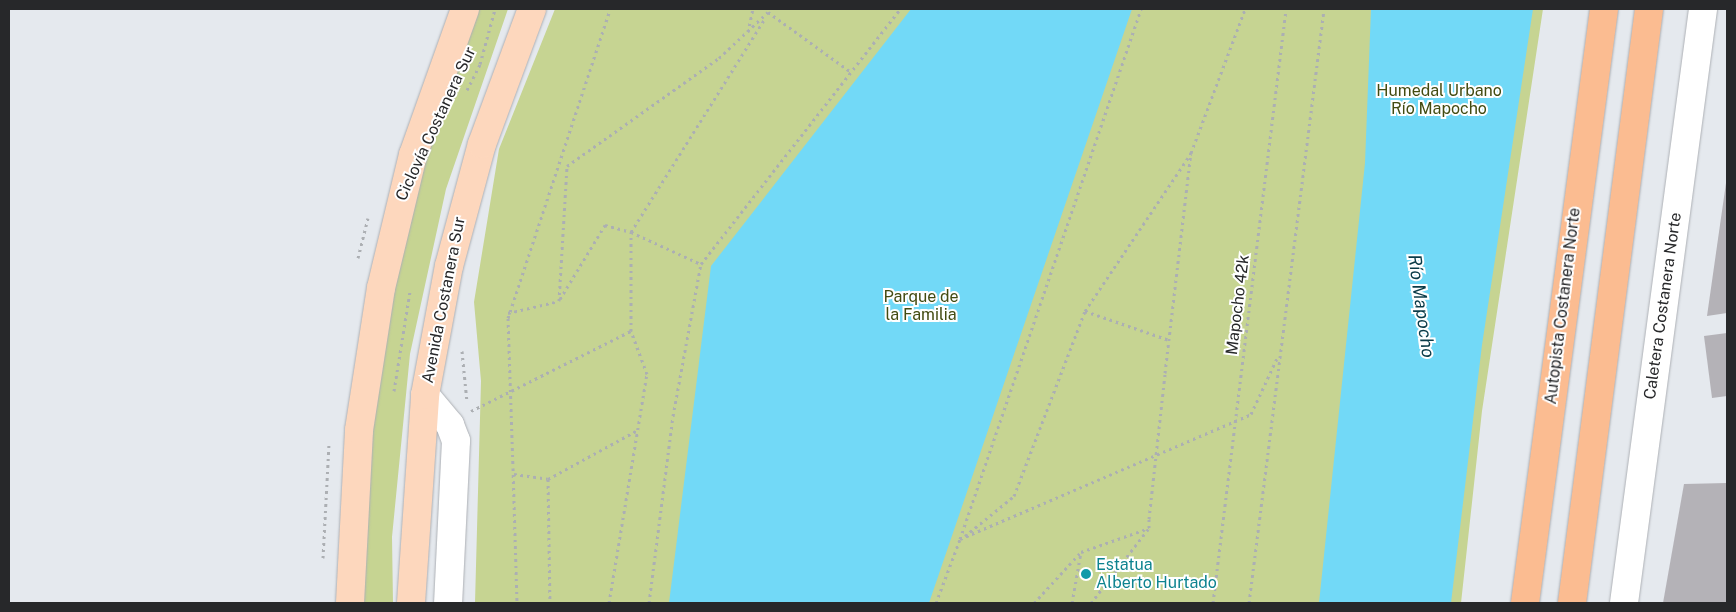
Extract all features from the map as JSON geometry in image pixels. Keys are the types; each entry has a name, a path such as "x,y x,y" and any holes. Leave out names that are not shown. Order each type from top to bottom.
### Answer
{"highway":[{"name":"Autopista Costanera Norte","path":"1525,603 1604,9"},
{"path":"1572,603 1649,9"}],"main road":[{"path":"350,603 360,430 381,288 413,155 465,9"},
{"name":"Avenida Costanera Sur","path":"410,603 425,395 463,210 532,9"}],"street":[{"name":"Caletera Costanera Norte","path":"1624,603 1703,9"},
{"path":"425,395 450,425 456,441 448,603"}],"path":[{"name":"Ciclovía Costanera Sur","path":"463,97 480,64 495,9"},
{"path":"517,603 508,314 610,9"},
{"path":"747,35 754,9"},
{"path":"649,603 673,416 700,264 900,9"},
{"path":"936,603 960,539 1141,9"},
{"path":"960,539 1014,496 1085,311 1191,153 1245,9"},
{"name":"Mapocho 42k","path":"1214,603 1286,9"},
{"path":"1249,603 1324,9"},
{"path":"558,301 568,166 747,35 770,10"},
{"path":"770,10 851,72"},
{"path":"608,603 647,374 631,330 631,232 770,10"},
{"path":"1092,603 1149,528 1191,153"},
{"path":"508,314 558,301 605,225 631,232 700,264"},
{"path":"393,396 410,284"},
{"path":"1085,311 1169,340"},
{"path":"468,413 631,330"},
{"path":"960,539 1236,417 1251,414 1280,351"},
{"path":"514,474 548,479 638,429"},
{"path":"548,479 550,603"},
{"path":"1034,603 1081,552 1149,528"},
{"path":"1072,603 1081,552"}],"green space":[{"path":"474,9 508,9 446,189 410,354 392,537 393,603 360,603 368,406 406,193"},
{"name":"Parque de la Familia","path":"555,9 1543,9 1482,411 1461,603 475,603 481,381 474,302 499,149"}],"water":[{"path":"911,9 1132,9 929,603 669,603 711,266"},
{"name":"Humedal Urbano Río Mapocho","path":"1371,9 1533,9 1482,345 1451,603 1319,603 1365,163"}],"building":[{"path":"1726,183 1727,313 1707,316"},
{"path":"1727,333 1727,396 1712,398 1704,336"},
{"path":"1727,483 1727,603 1663,603 1684,484"}],"place":[{"name":"Estatua Alberto Hurtado","path":"1086,574"}],"water label":[{"name":"Río Mapocho","path":"1421,306"}]}
